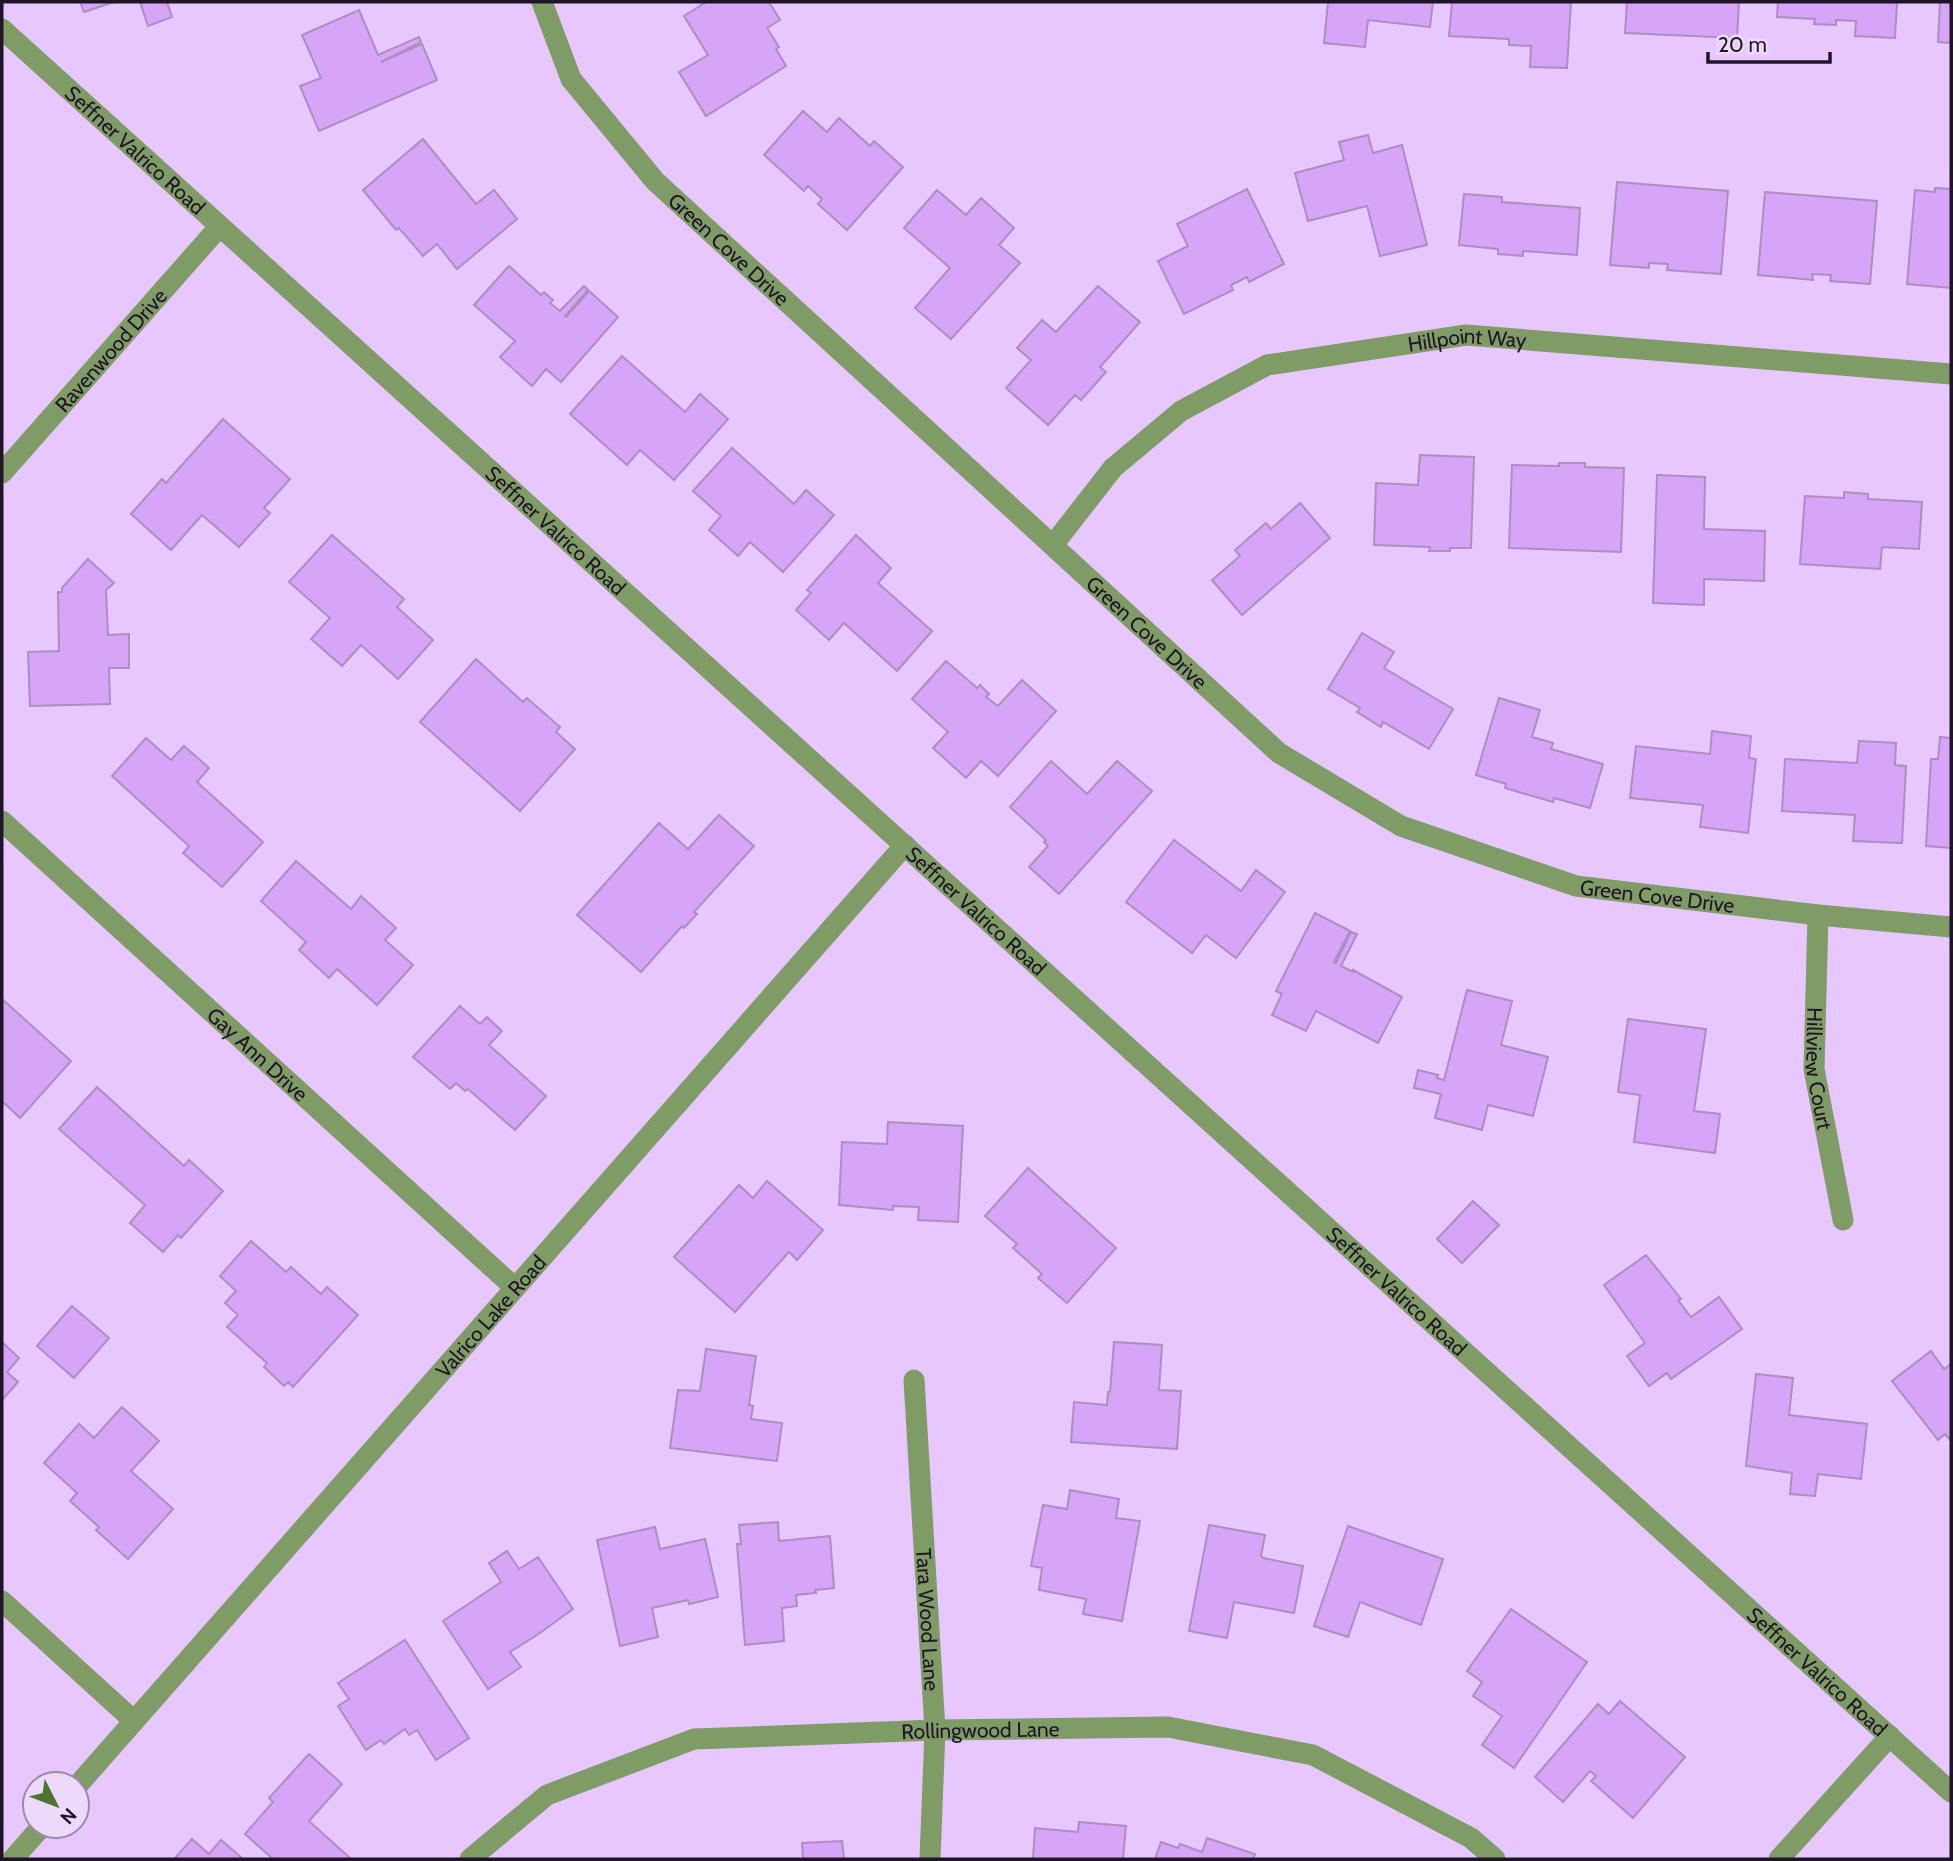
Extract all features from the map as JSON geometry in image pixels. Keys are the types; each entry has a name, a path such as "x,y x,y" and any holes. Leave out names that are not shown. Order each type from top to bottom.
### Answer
{"street":[{"name":"Green Cove Drive","path":"542,2 571,79 655,181 1279,753 1401,826 1576,886 1818,915 1951,927"},
{"name":"Seffner Valrico Road","path":"2,29 1951,1792"},
{"name":"Ravenwood Drive","path":"2,473 220,226"},
{"name":"Hillpoint Way","path":"1053,545 1113,468 1181,411 1267,365 1466,335 1951,374"},
{"name":"Gay Ann Drive","path":"2,821 516,1287"},
{"name":"Valrico Lake Road","path":"91,1770 905,845"},
{"name":"Hillview Court","path":"1818,915 1814,1069 1843,1220"},
{"name":"Tara Wood Lane","path":"914,1380 935,1730 930,1859"},
{"path":"2,1601 134,1721"},
{"name":"Rollingwood Lane","path":"470,1859 547,1795 694,1739 935,1730 1168,1727 1312,1755 1471,1838 1495,1859"},
{"path":"1779,1859 1891,1736"},
{"path":"13,1859 30,1840"}],"building":[{"path":"80,2 114,2 84,12"},
{"path":"140,2 167,2 172,17 148,26"},
{"path":"706,2 769,2 780,20 767,28 779,47 776,49 786,66 706,116 679,72 708,55 684,16"},
{"path":"1328,2 1433,2 1430,27 1368,20 1365,47 1324,43"},
{"path":"1452,2 1571,2 1567,68 1530,67 1531,46 1509,45 1509,39 1449,36"},
{"path":"1627,2 1739,2 1737,38 1625,33"},
{"path":"1778,2 1897,2 1895,38 1855,36 1856,21 1836,20 1836,25 1814,24 1815,19 1777,17"},
{"path":"1940,2 1951,2 1951,43 1938,42"},
{"path":"359,10 378,55 419,37 421,42 381,62 422,44 437,80 319,131 300,86 321,78 302,35"},
{"path":"803,111 827,132 839,118 870,146 874,141 903,167 847,230 818,204 822,199 808,186 804,191 764,155"},
{"path":"1368,135 1373,153 1402,145 1427,245 1380,256 1367,206 1308,221 1295,173 1344,160 1339,142"},
{"path":"423,139 476,204 494,190 517,219 457,269 437,244 423,256 399,228 396,230 363,190"},
{"path":"1617,182 1728,191 1721,274 1667,270 1668,264 1649,263 1649,268 1610,265"},
{"path":"1935,188 1951,189 1951,288 1907,284 1915,190 1935,192"},
{"path":"1247,189 1284,264 1249,282 1247,277 1231,285 1233,290 1184,314 1158,261 1188,246 1177,224"},
{"path":"937,190 966,215 981,198 1014,228 999,245 1020,263 951,339 915,308 950,268 904,228"},
{"path":"1765,192 1877,201 1870,284 1830,281 1831,275 1812,274 1813,280 1758,275"},
{"path":"1464,194 1502,197 1502,202 1580,208 1577,255 1523,251 1523,256 1498,254 1498,249 1459,245"},
{"path":"509,266 541,295 544,292 553,300 550,303 560,311 584,286 588,290 566,317 589,291 618,317 561,382 546,369 532,386 500,357 515,341 474,305"},
{"path":"1098,286 1140,322 1100,367 1106,372 1081,400 1075,395 1048,425 1006,388 1031,360 1017,348 1042,320 1056,332"},
{"path":"622,356 685,412 700,394 728,419 674,480 640,450 627,465 570,414"},
{"path":"223,419 290,479 264,508 270,513 239,547 202,515 171,550 131,514 162,479 166,483"},
{"path":"732,448 794,504 806,490 834,515 783,572 750,542 738,556 709,530 721,516 693,491"},
{"path":"1420,455 1474,457 1471,548 1429,551 1430,547 1374,545 1376,483 1418,485"},
{"path":"1559,463 1624,468 1621,552 1509,548 1512,465 1559,466"},
{"path":"1657,475 1705,477 1704,529 1765,531 1764,581 1704,579 1704,605 1653,603"},
{"path":"1844,492 1868,494 1868,499 1922,502 1919,549 1882,547 1880,569 1800,564 1805,496 1844,498"},
{"path":"1300,503 1330,538 1242,615 1212,580 1240,556 1235,550 1266,523 1271,529"},
{"path":"332,535 404,599 397,607 433,640 398,679 361,645 342,666 311,639 330,618 289,582"},
{"path":"856,535 891,568 878,583 932,631 897,671 844,623 829,640 796,610 811,593 807,590"},
{"path":"88,559 114,583 106,590 108,635 129,634 129,668 109,668 110,704 30,706 28,652 59,651 58,592 62,592 62,588"},
{"path":"1362,633 1394,652 1384,668 1453,709 1429,749 1383,722 1381,727 1357,712 1360,708 1328,689"},
{"path":"476,659 523,702 527,698 560,727 556,732 575,749 520,811 420,722"},
{"path":"946,661 977,688 980,685 989,694 986,697 998,706 1022,680 1056,711 998,776 981,761 966,778 933,748 948,732 912,699"},
{"path":"1499,698 1540,710 1532,737 1553,743 1551,749 1603,764 1590,808 1554,798 1553,802 1505,788 1506,784 1476,775"},
{"path":"1712,731 1751,736 1749,758 1756,759 1748,833 1700,827 1703,805 1630,798 1636,746 1710,754"},
{"path":"1940,737 1951,738 1951,848 1926,846 1931,759 1938,759"},
{"path":"146,738 171,760 184,746 209,768 197,782 263,842 222,887 183,853 189,846 112,776"},
{"path":"1859,741 1896,743 1895,765 1906,766 1902,843 1853,841 1855,815 1782,811 1785,759 1857,763"},
{"path":"1051,761 1087,794 1117,761 1152,791 1059,894 1029,867 1048,846 1044,842 1046,840 1010,807"},
{"path":"719,815 754,846 694,912 697,914 684,928 682,926 641,972 577,915 659,823 688,849"},
{"path":"1174,840 1241,891 1256,870 1285,892 1236,958 1206,935 1192,953 1126,902"},
{"path":"296,861 351,909 361,896 396,928 385,940 413,965 377,1005 337,969 329,978 299,950 306,942 261,901"},
{"path":"1315,913 1350,931 1334,962 1336,963 1351,932 1357,934 1341,966 1402,997 1378,1043 1316,1011 1306,1031 1272,1015 1282,994 1276,991"},
{"path":"1467,990 1512,1001 1501,1045 1548,1057 1533,1116 1488,1105 1482,1130 1435,1118 1441,1094 1414,1088 1418,1070 1438,1075 1437,1078 1444,1080"},
{"path":"2,999 71,1061 20,1118 2,1101"},
{"path":"460,1006 480,1024 487,1017 502,1031 489,1045 546,1096 515,1130 468,1089 465,1091 456,1083 450,1089 413,1057"},
{"path":"1628,1019 1706,1029 1694,1111 1720,1114 1715,1153 1634,1142 1640,1095 1618,1092"},
{"path":"97,1087 184,1166 189,1160 223,1191 181,1238 178,1235 163,1252 130,1223 145,1205 59,1129"},
{"path":"888,1122 963,1126 958,1222 918,1220 919,1207 893,1206 893,1210 839,1205 842,1142 887,1144"},
{"path":"1028,1168 1116,1248 1067,1303 1038,1278 1042,1274 1013,1248 1017,1244 985,1216"},
{"path":"767,1181 823,1230 797,1260 789,1252 735,1312 674,1257 739,1185 753,1198"},
{"path":"1473,1201 1499,1225 1462,1263 1437,1239"},
{"path":"251,1241 286,1272 291,1267 321,1294 327,1287 358,1315 293,1387 288,1382 284,1386 264,1367 267,1363 227,1327 238,1315 225,1303 236,1291 220,1276"},
{"path":"1646,1255 1681,1299 1678,1300 1691,1317 1719,1297 1742,1329 1671,1379 1667,1373 1649,1386 1627,1356 1645,1343 1604,1285"},
{"path":"72,1306 109,1338 74,1378 37,1346"},
{"path":"2,1342 19,1358 7,1372 18,1382 2,1400"},
{"path":"1114,1342 1162,1345 1159,1390 1181,1391 1177,1449 1071,1442 1074,1402 1107,1405"},
{"path":"706,1349 756,1356 749,1405 753,1406 751,1419 782,1423 777,1461 670,1448 678,1390 700,1391"},
{"path":"1931,1351 1944,1369 1951,1364 1951,1441 1945,1434 1938,1440 1892,1381"},
{"path":"1756,1374 1793,1378 1789,1415 1867,1424 1861,1479 1818,1474 1815,1496 1790,1494 1792,1473 1746,1466"},
{"path":"122,1407 159,1441 131,1471 173,1509 128,1559 96,1530 99,1527 70,1501 77,1493 44,1463 79,1424 94,1438"},
{"path":"1070,1490 1119,1499 1116,1518 1140,1521 1122,1621 1083,1614 1086,1599 1039,1590 1042,1568 1031,1566 1043,1505 1067,1509"},
{"path":"778,1522 779,1541 830,1536 834,1588 796,1595 797,1606 782,1608 784,1641 745,1645 737,1544 741,1544 739,1525"},
{"path":"1209,1525 1265,1535 1261,1556 1263,1558 1303,1566 1294,1613 1234,1602 1227,1638 1189,1631"},
{"path":"1348,1526 1443,1559 1421,1625 1360,1602 1348,1637 1314,1626"},
{"path":"655,1527 660,1549 705,1539 718,1597 689,1604 688,1600 652,1608 658,1637 620,1646 597,1540"},
{"path":"507,1551 519,1569 538,1557 573,1609 510,1652 521,1667 488,1689 443,1621 501,1582 489,1563"},
{"path":"1511,1609 1587,1662 1514,1768 1482,1745 1502,1716 1473,1696 1482,1682 1467,1671"},
{"path":"405,1640 469,1738 436,1760 417,1730 409,1735 405,1729 384,1744 381,1740 366,1750 338,1706 349,1699 338,1683"},
{"path":"1620,1701 1685,1757 1633,1818 1591,1781 1596,1776 1590,1771 1563,1802 1535,1777 1598,1704 1609,1714"},
{"path":"309,1754 342,1784 309,1821 351,1859 273,1859 245,1834 273,1802 269,1798"},
{"path":"1079,1822 1126,1826 1123,1859 1033,1859 1035,1828 1078,1832"},
{"path":"1207,1838 1255,1854 1253,1859 1155,1859 1161,1842 1178,1848 1180,1844 1202,1852"},
{"path":"192,1839 209,1854 221,1840 243,1859 174,1859"},
{"path":"842,1841 844,1859 803,1859 802,1843"}]}
